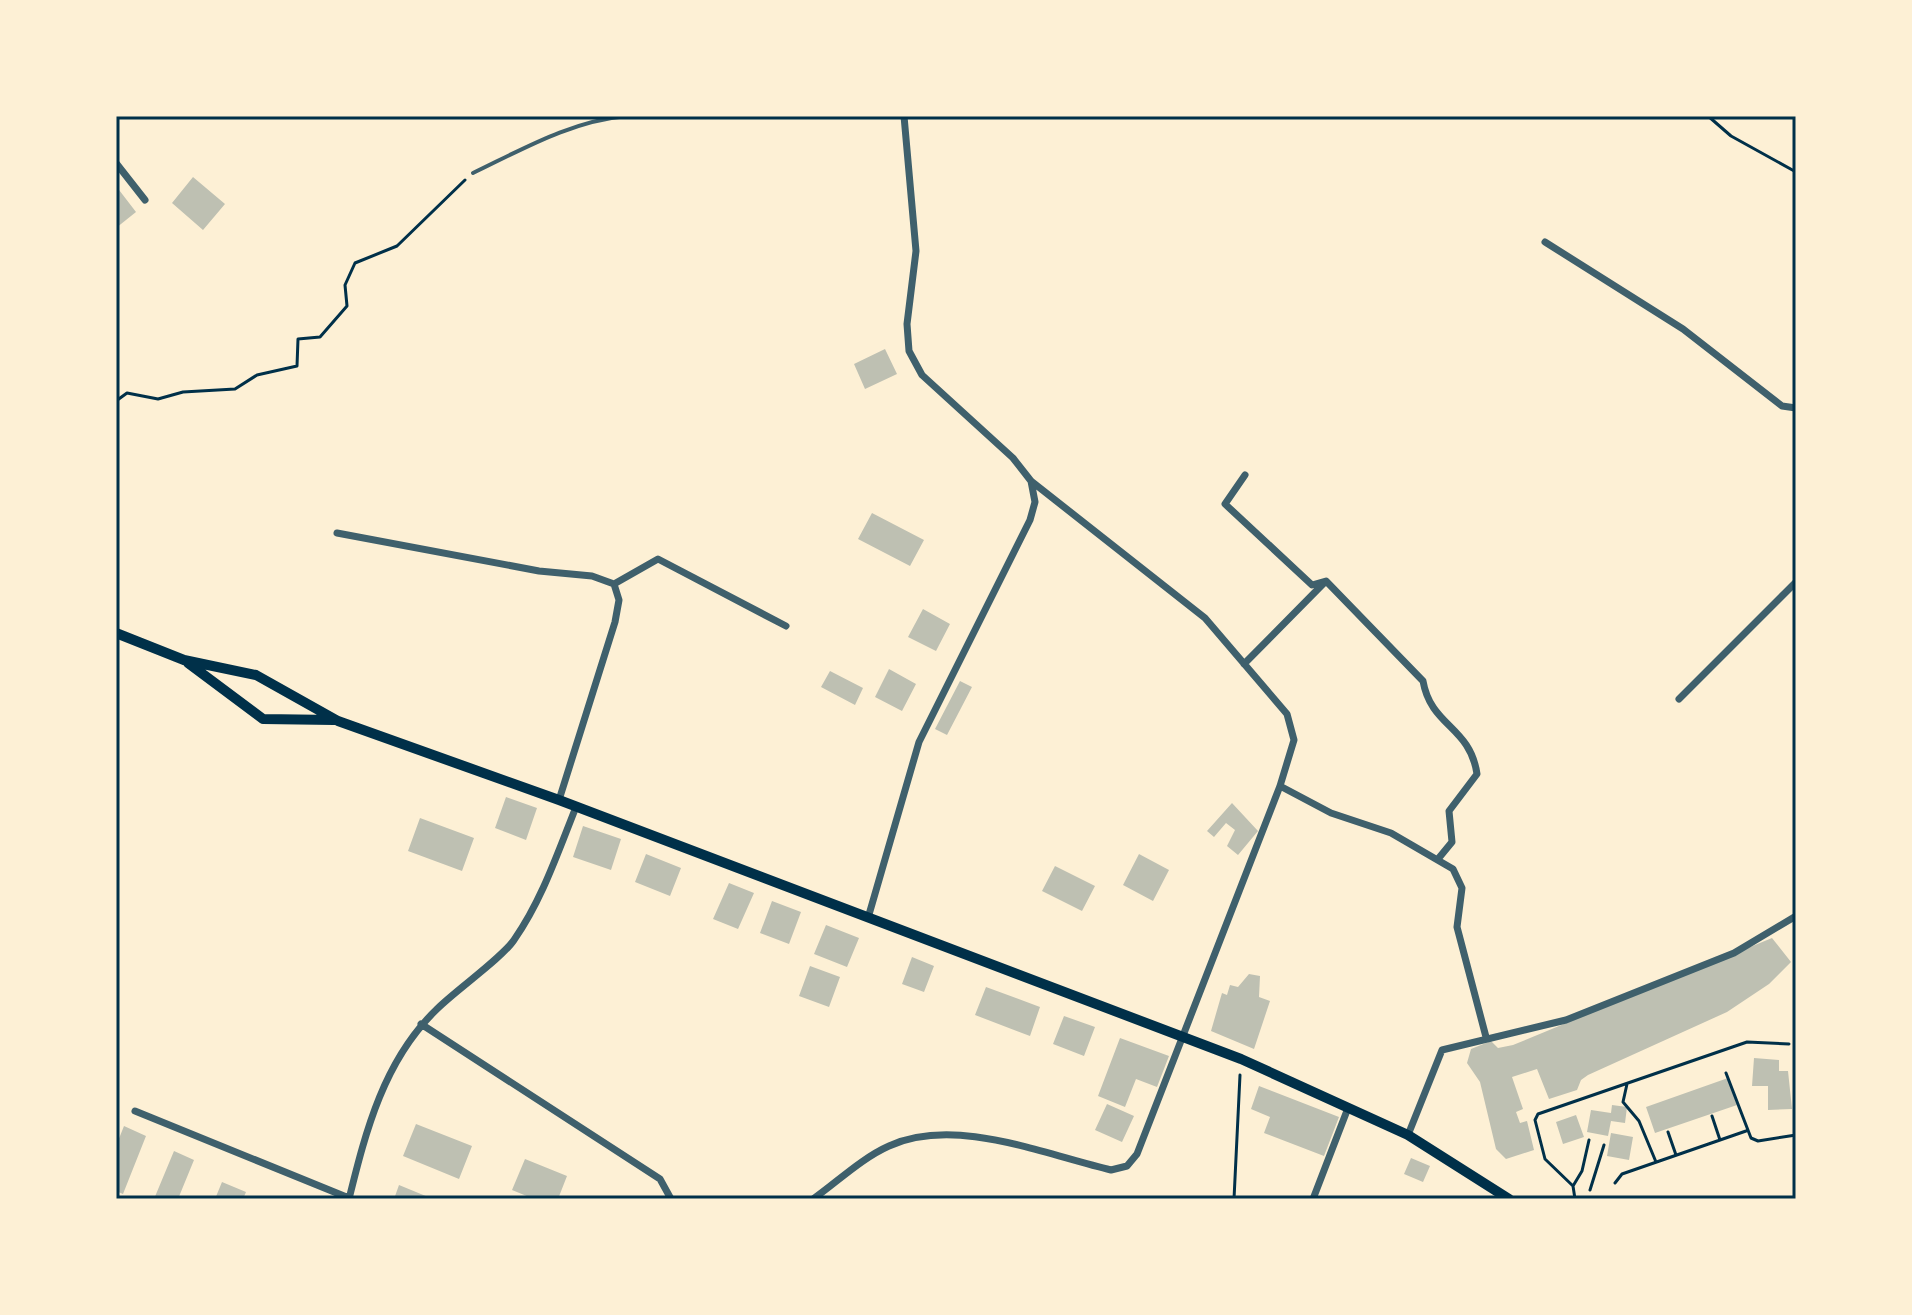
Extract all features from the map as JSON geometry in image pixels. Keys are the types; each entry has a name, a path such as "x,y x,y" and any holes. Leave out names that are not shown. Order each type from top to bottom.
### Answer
{"main road":[{"path":"116,633 184,660 256,675 338,721 559,800 1241,1059 1408,1135 1509,1199"},
{"path":"184,660 263,719 338,721"}],"street":[{"path":"813,1199 886,1147 918,1135 955,1133 1111,1170 1127,1166 1137,1154 1280,786 1294,740 1287,714 1205,618 1031,481 1013,458 922,375 909,351 907,324 916,251 904,116"},
{"path":"116,163 145,200"},
{"path":"1545,242 1683,329 1782,406 1796,408"},
{"path":"1245,475 1225,504 1312,585 1326,581"},
{"path":"868,918 919,742 1030,520 1035,502 1031,481"},
{"path":"337,533 539,571 592,576 614,584 658,559 786,626"},
{"path":"1244,664 1326,581"},
{"path":"1326,581 1423,681 1426,702 1474,751 1477,774 1449,811 1452,842 1438,859"},
{"path":"1679,699 1796,582"},
{"path":"559,800 615,622 619,600 614,584"},
{"path":"1280,786 1331,813 1391,833 1453,869 1462,888 1457,927 1486,1037"},
{"path":"135,1111 349,1198 370,1116 392,1069 421,1024 513,942 542,890 576,807"},
{"path":"1408,1135 1442,1050 1566,1020 1734,953 1796,916"},
{"path":"421,1024 660,1179 671,1199"},
{"path":"1313,1199 1348,1108"}],"lane":[{"path":"473,173 596,119 627,116"}],"path":[{"path":"1708,116 1731,136 1796,172"},
{"path":"116,401 127,393 158,399 183,392 235,389 257,375 297,366 298,339 320,337 347,306 345,285 355,263 397,246 473,173"},
{"path":"1575,1199 1573,1186 1545,1159 1535,1120 1538,1114 1747,1042 1789,1044"},
{"path":"1234,1199 1241,1059"},
{"path":"1726,1073 1746,1131 1758,1141 1796,1135"},
{"path":"1627,1082 1623,1102 1639,1121 1656,1162"},
{"path":"1712,1116 1720,1140"},
{"path":"1615,1183 1622,1174 1746,1131"},
{"path":"1668,1132 1676,1155"},
{"path":"1573,1186 1582,1171 1589,1140"},
{"path":"1590,1190 1604,1145"}],"building":[{"path":"193,177 225,204 203,230 172,203"},
{"path":"116,186 136,212 116,228"},
{"path":"885,349 897,374 865,389 854,364"},
{"path":"872,513 924,540 910,566 858,539"},
{"path":"923,609 950,624 936,651 908,637"},
{"path":"889,669 916,684 902,711 875,697"},
{"path":"830,671 863,688 855,705 821,687"},
{"path":"960,681 972,687 947,735 935,729"},
{"path":"506,797 537,808 526,840 495,828"},
{"path":"1232,803 1258,831 1238,855 1227,846 1235,830 1226,823 1214,837 1207,831"},
{"path":"420,818 474,838 462,871 408,851"},
{"path":"583,826 621,839 611,870 573,857"},
{"path":"646,854 681,868 670,896 635,882"},
{"path":"1139,854 1169,870 1153,901 1123,885"},
{"path":"1055,866 1095,886 1082,911 1042,891"},
{"path":"729,883 754,893 738,929 713,919"},
{"path":"772,901 801,912 789,944 760,933"},
{"path":"826,925 859,938 847,967 814,954"},
{"path":"1772,938 1791,962 1769,984 1727,1012 1588,1075 1581,1080 1577,1090 1549,1099 1537,1069 1512,1077 1523,1109 1516,1112 1520,1123 1527,1121 1534,1150 1506,1159 1496,1149 1480,1082 1467,1063 1471,1049 1491,1041 1498,1048 1513,1045"},
{"path":"912,957 934,966 924,992 902,984"},
{"path":"810,966 840,977 829,1007 799,996"},
{"path":"1249,974 1260,976 1259,997 1270,1001 1254,1049 1211,1031 1222,993 1227,995 1230,985 1238,987"},
{"path":"986,987 1040,1007 1030,1036 975,1015"},
{"path":"1064,1016 1095,1027 1084,1056 1053,1044"},
{"path":"1120,1038 1169,1056 1157,1087 1136,1079 1125,1107 1098,1096"},
{"path":"1754,1058 1779,1060 1779,1071 1788,1071 1792,1109 1768,1110 1768,1086 1752,1086"},
{"path":"1728,1078 1737,1105 1655,1133 1646,1107"},
{"path":"1259,1086 1339,1117 1324,1156 1264,1133 1270,1117 1251,1109"},
{"path":"1107,1104 1134,1116 1122,1142 1095,1130"},
{"path":"1612,1105 1627,1107 1625,1123 1611,1121 1608,1136 1587,1132 1591,1110 1611,1113"},
{"path":"1576,1115 1584,1137 1563,1144 1556,1122"},
{"path":"416,1124 472,1146 459,1179 403,1156"},
{"path":"124,1126 146,1136 123,1194 116,1191 116,1146"},
{"path":"1611,1133 1633,1137 1629,1160 1607,1156"},
{"path":"174,1151 194,1160 178,1199 154,1199"},
{"path":"1411,1158 1430,1166 1423,1182 1404,1174"},
{"path":"525,1159 567,1176 558,1199 534,1199 512,1190"},
{"path":"222,1182 246,1192 243,1199 215,1199"},
{"path":"399,1185 433,1199 394,1199"}]}
